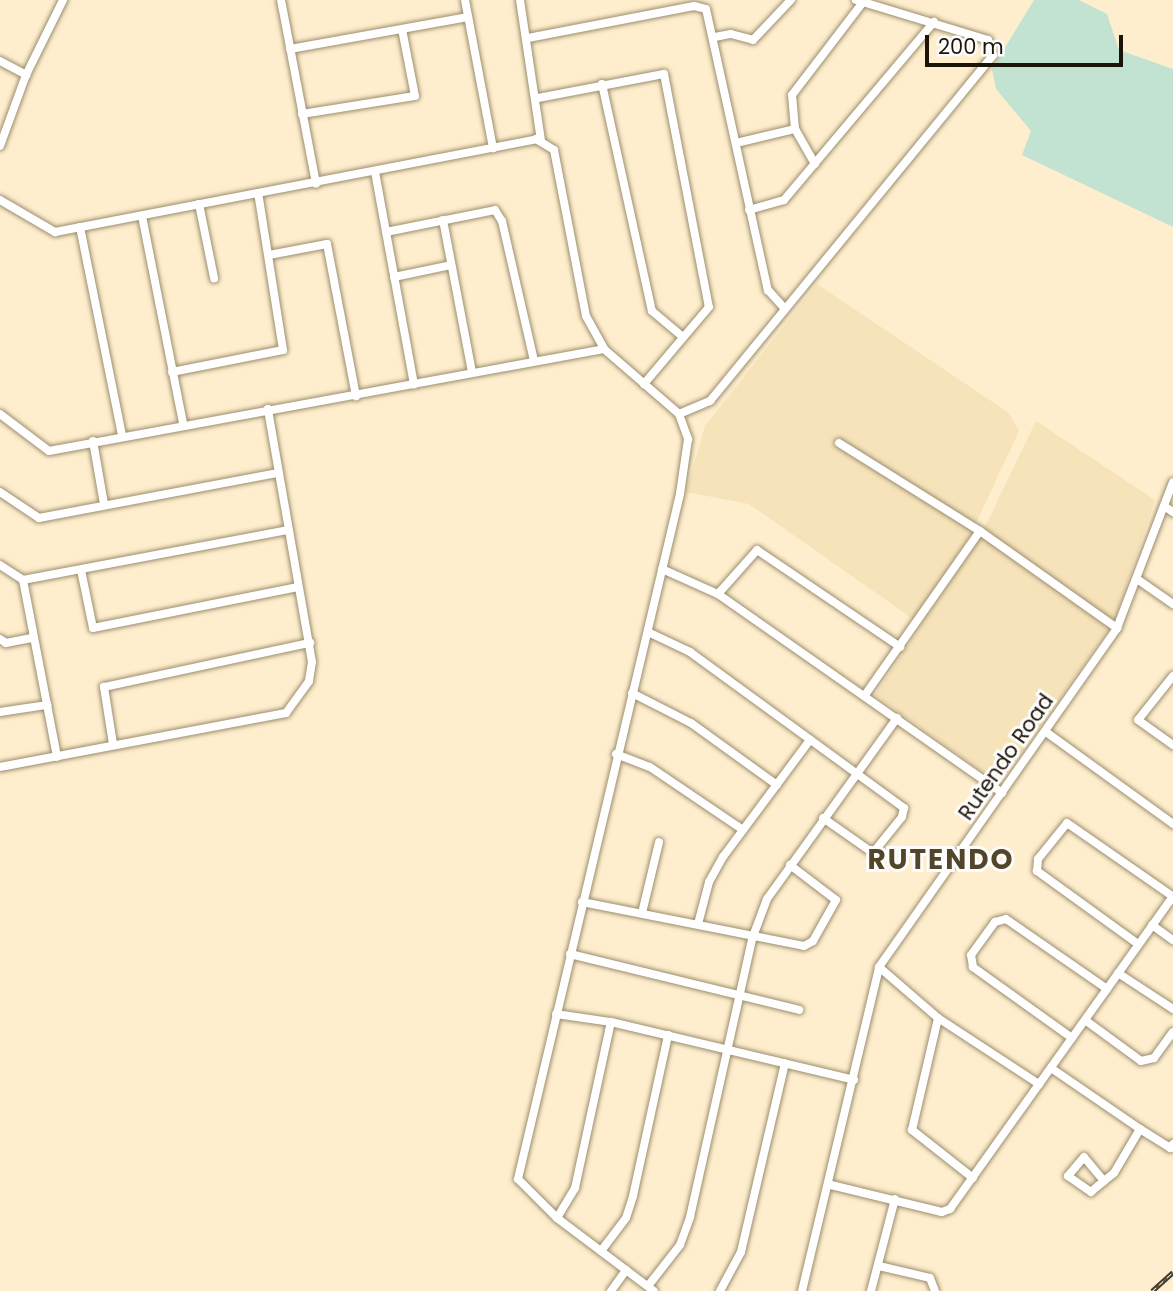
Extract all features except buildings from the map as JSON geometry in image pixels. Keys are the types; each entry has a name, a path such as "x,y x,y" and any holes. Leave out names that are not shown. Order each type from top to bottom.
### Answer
{"street":[{"path":"0,146 26,75 63,0"},
{"path":"281,0 316,184"},
{"path":"465,0 493,148"},
{"path":"520,0 538,98 541,141"},
{"path":"715,37 731,34 753,40 791,0"},
{"path":"679,414 710,401 993,55 988,40 859,1 792,95 795,129 815,164"},
{"path":"528,38 694,6 706,9 715,37 749,210 768,290 785,309"},
{"path":"290,49 468,17"},
{"path":"749,210 784,200 934,22"},
{"path":"302,114 415,96 402,29"},
{"path":"0,61 26,75"},
{"path":"538,98 664,74 709,307 644,384"},
{"path":"602,84 652,310 683,337"},
{"path":"736,143 795,129"},
{"path":"0,200 44,229 55,232 493,148 541,141 554,150 586,316 604,349 679,414 688,439 648,632 518,1179 557,1218 651,1289 680,1245 690,1217 752,939 766,899 897,718"},
{"path":"375,172 414,384"},
{"path":"172,372 283,350 258,193"},
{"path":"199,204 214,278"},
{"path":"386,232 495,210 502,221 534,361"},
{"path":"142,216 183,424"},
{"path":"443,220 472,372"},
{"path":"80,227 122,435"},
{"path":"269,255 327,244 356,396"},
{"path":"394,277 450,265"},
{"path":"0,414 49,451 122,435 356,396 604,349"},
{"path":"0,767 286,713 309,681 310,643 287,530 268,409"},
{"path":"93,441 104,504"},
{"path":"839,443 980,531 1117,628"},
{"path":"0,492 39,518 277,472"},
{"name":"Rutendo Road","path":"802,1291 831,1185 878,967 1117,628 1173,482"},
{"path":"1164,506 1173,512"},
{"path":"0,565 23,580 287,530"},
{"path":"865,695 980,531"},
{"path":"718,594 757,550 900,647"},
{"path":"662,569 718,594 1002,793"},
{"path":"81,570 93,628 298,587"},
{"path":"1137,579 1173,604"},
{"path":"23,580 32,638 57,757"},
{"path":"648,632 690,652 900,802 902,817 873,853 823,818"},
{"path":"0,639 6,643 32,638"},
{"path":"113,744 104,687 310,643"},
{"path":"1173,676 1138,720 1173,745"},
{"path":"632,693 681,717 777,785"},
{"path":"0,712 47,705"},
{"path":"1046,732 1173,824"},
{"path":"698,924 709,882 743,830 810,740"},
{"path":"617,754 650,767 743,830"},
{"path":"831,1185 942,1212 950,1209 1051,1069 1173,896 1072,825 1062,826 1038,859 1037,871 1139,944"},
{"path":"642,913 659,842"},
{"path":"582,901 698,924 752,939 804,946 836,906 832,896 790,865"},
{"path":"1072,1038 973,967 971,955 995,922 1006,919 1107,989"},
{"path":"1152,925 1173,940"},
{"path":"570,954 741,993 799,1010"},
{"path":"878,967 938,1018 1039,1084"},
{"path":"1118,973 1173,1009"},
{"path":"556,1014 611,1022 854,1080"},
{"path":"938,1018 912,1130 973,1178"},
{"path":"1085,1020 1141,1061 1154,1058 1173,1032"},
{"path":"557,1218 575,1188 611,1022"},
{"path":"601,1251 626,1218 633,1196 668,1035"},
{"path":"720,1291 741,1252 785,1063"},
{"path":"1051,1069 1170,1148 1173,1144"},
{"path":"1104,1181 1084,1157 1068,1176 1091,1192 1104,1181 1140,1129"},
{"path":"872,1291 895,1199"},
{"path":"879,1266 930,1278 934,1291"},
{"path":"611,1291 626,1270"}],"shaded area":[{"path":"817,284 1009,413 1019,431 970,536 913,619 749,504 686,492 705,426"},
{"path":"1036,421 1155,500 1115,620 1000,784 875,695 979,539"}],"green space":[{"path":"1034,0 1079,0 1107,14 1119,50 1173,69 1173,227 1022,155 1031,131 996,89 992,69"}],"railway":[{"path":"1152,1291 1173,1272"}],"district":[{"name":"RUTENDO","path":"941,860"}]}
